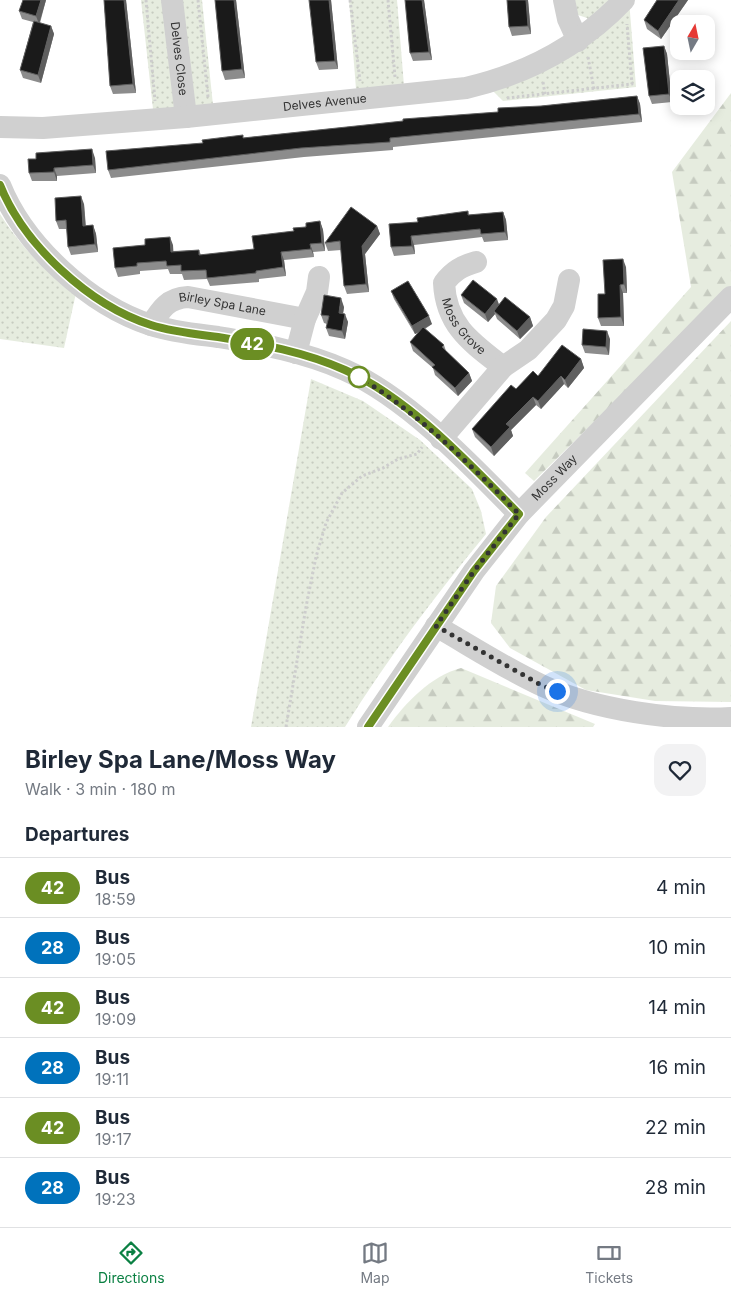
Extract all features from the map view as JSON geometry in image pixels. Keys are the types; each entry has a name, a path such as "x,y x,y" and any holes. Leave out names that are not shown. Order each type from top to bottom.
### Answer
{"street":[{"name":"Delves Close","path":"172,0 186,117"},
{"path":"564,0 568,19 581,39"},
{"name":"Delves Avenue","path":"0,127 43,128 157,120 466,88 494,81 540,62 581,39 601,23 624,0"},
{"path":"0,185 14,213 46,256 109,304 150,325 185,333 296,352 331,364 370,383 404,406 437,435 519,514"},
{"name":"Moss Grove","path":"476,262 463,266 451,274 444,283 448,309 470,341 503,368"},
{"path":"296,352 317,292 319,277"},
{"path":"437,435 503,368 528,350 556,320 564,306 569,280"},
{"name":"Birley Spa Lane","path":"150,325 162,307 170,301 188,297 306,319"},
{"name":"Moss Way","path":"368,727 474,571 519,514 731,297"},
{"path":"436,626 543,686 572,696 659,715 731,718"}],"path":[{"path":"146,0 157,120"},
{"path":"198,0 210,114"},
{"path":"350,0 362,99"},
{"path":"388,0 397,95"},
{"path":"494,81 504,98 632,84 628,25 624,0"},
{"path":"581,39 594,88"},
{"path":"286,727 310,582 326,523 342,493 362,476 383,468 398,459 417,454 437,435"}],"green space":[{"path":"141,0 202,0 213,105 153,109"},
{"path":"349,0 397,0 404,86 356,89"},
{"path":"572,0 629,0 636,87 503,101 492,90 595,38 587,18 578,15"},
{"path":"731,93 731,287 534,481 525,473 691,287 672,172"},
{"path":"0,214 34,258 76,293 64,348 0,339"},
{"path":"731,321 731,702 655,701 586,690 510,648 491,623 496,586 546,517"},
{"path":"311,379 363,401 420,440 472,489 481,511 486,534 412,628 345,727 251,727"},
{"path":"461,668 595,724 593,727 388,727 420,691 439,677"}],"building":[{"path":"23,0 41,0 36,16 19,11"},
{"path":"104,0 124,0 133,84 110,86"},
{"path":"215,0 234,0 242,69 222,71"},
{"path":"309,0 329,0 335,61 316,62"},
{"path":"405,0 422,0 429,52 410,53"},
{"path":"507,0 526,0 528,26 509,27"},
{"path":"657,0 679,0 658,31 644,20"},
{"path":"34,21 51,26 38,75 20,70"},
{"path":"664,46 669,94 649,96 643,48"},
{"path":"637,96 639,114 390,138 390,142 301,148 108,170 106,151 203,143 202,140 243,135 243,138 403,121 403,119 498,112 498,108 541,106"},
{"path":"92,149 93,165 54,168 54,172 29,173 28,159 36,159 36,153"},
{"path":"81,196 83,226 93,225 95,244 68,247 66,220 56,221 55,198"},
{"path":"351,207 377,226 362,246 366,284 344,286 340,241 325,243"},
{"path":"468,211 468,215 503,212 505,232 481,234 480,229 411,236 412,246 391,247 389,224 418,222 417,218"},
{"path":"320,221 322,243 310,244 311,249 281,252 283,267 256,271 256,273 207,278 206,270 181,271 181,265 167,266 166,261 137,263 137,266 115,268 113,248 145,245 145,239 170,237 171,252 199,250 199,255 254,249 252,236 294,231 293,228 306,227 306,223"},
{"path":"623,259 624,284 620,285 621,317 598,318 598,294 605,294 603,260"},
{"path":"473,280 497,299 485,314 461,295"},
{"path":"408,281 429,316 412,326 391,291"},
{"path":"324,295 341,298 339,313 345,314 342,331 326,328 329,316 321,315"},
{"path":"505,297 530,317 517,331 494,311"},
{"path":"423,327 444,345 442,347 469,373 455,388 432,367 435,365 410,342"},
{"path":"583,329 607,331 606,347 582,345"},
{"path":"562,345 581,359 565,380 561,376 538,401 533,397 506,424 510,427 491,447 472,429 511,385 516,389 533,371 538,376"}],"bus line":[{"name":"42","path":"0,185 14,213 46,256 66,274 109,304 150,325 185,333 296,352 348,371 404,406 488,482 519,514 474,571 368,727"}],"route":[{"path":"359,377 404,406 488,482 519,514 474,571 436,626 543,686 557,691"}]}
